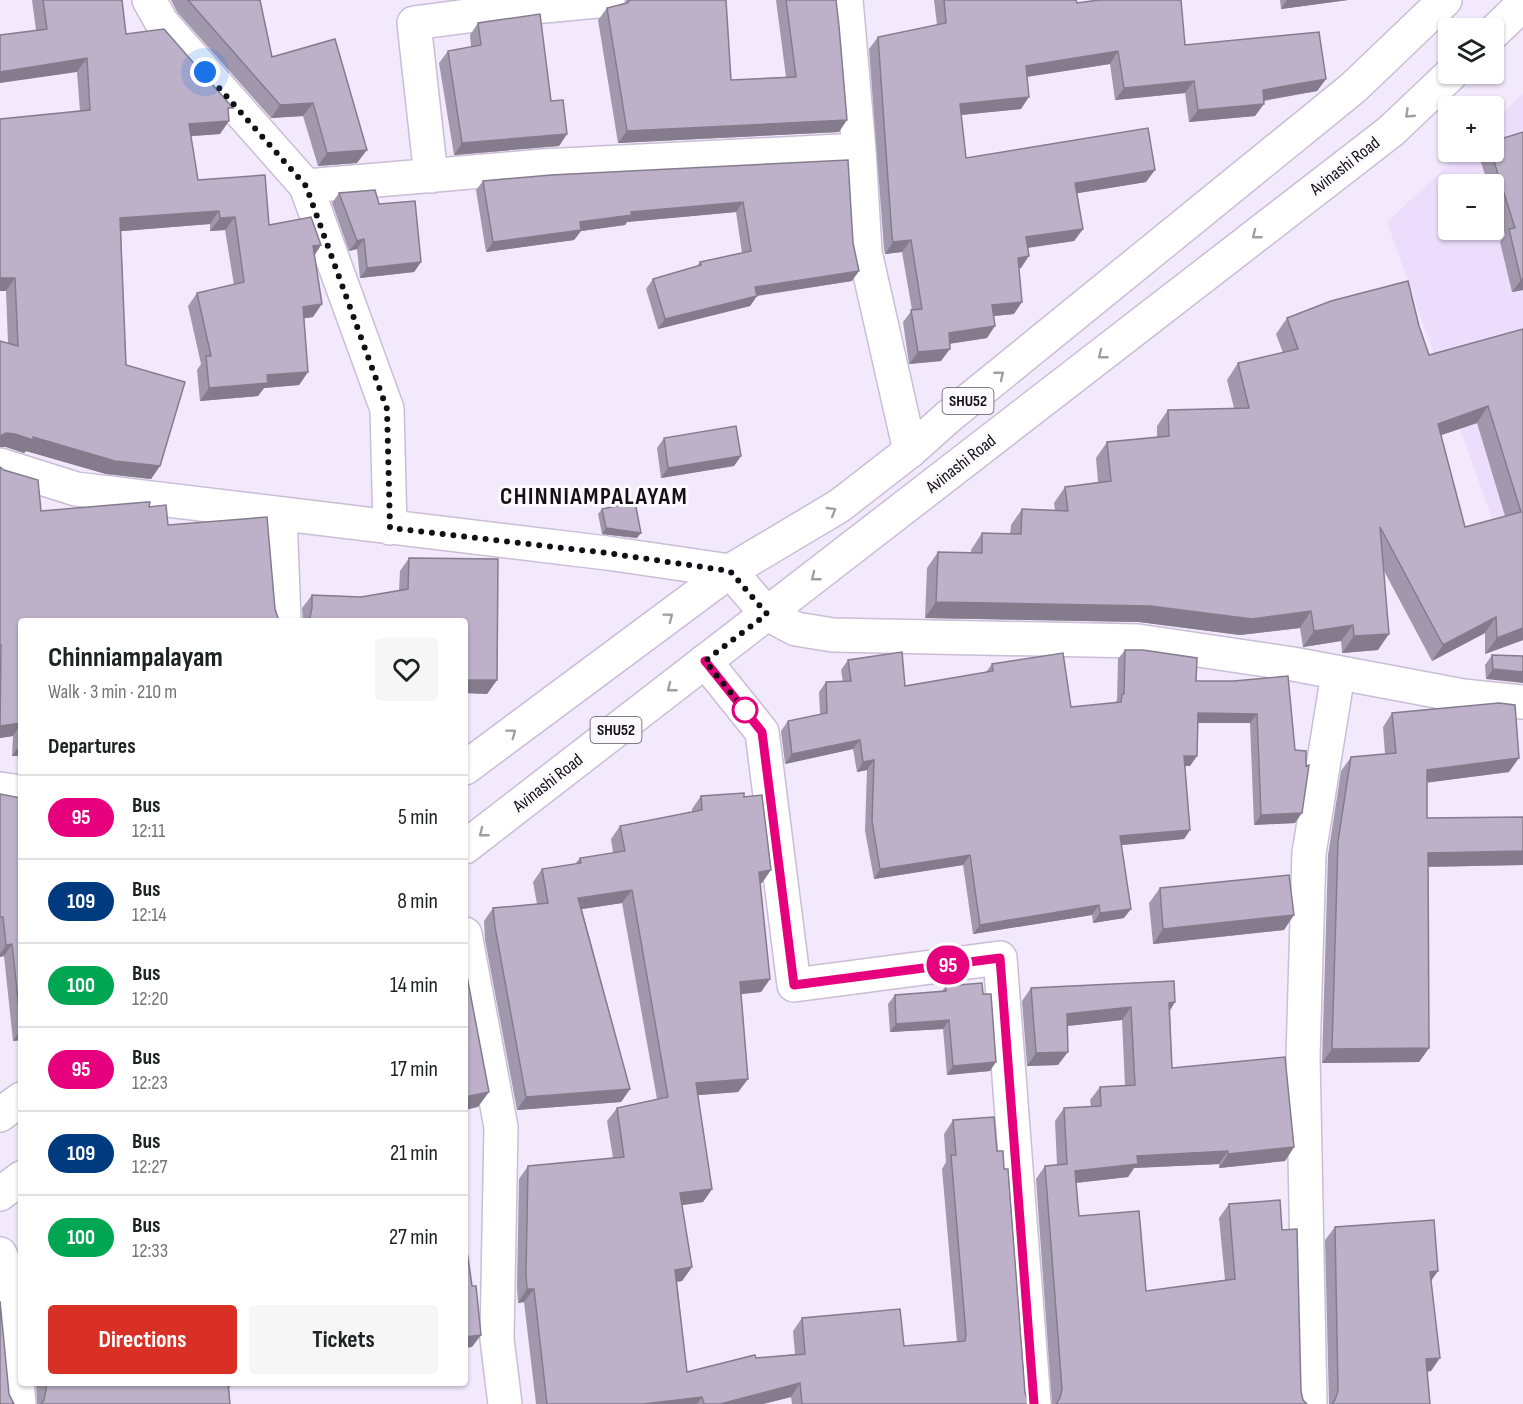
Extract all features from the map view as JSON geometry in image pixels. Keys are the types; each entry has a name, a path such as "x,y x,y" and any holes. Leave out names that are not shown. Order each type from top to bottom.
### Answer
{"street":[{"path":"148,0 162,23 306,186 387,409 390,528"},
{"path":"431,176 414,22 543,3 608,0"},
{"path":"846,0 860,150 865,252 910,451"},
{"name":"SHU52","path":"468,766 730,571 839,506 910,451 948,417 1353,88 1445,0"},
{"path":"1504,22 1523,4"},
{"name":"Avinashi Road","path":"468,845 1391,131 1440,84"},
{"path":"306,186 543,166 860,150"},
{"path":"0,465 76,489 607,553 730,571 767,614 796,629 833,635 1138,641 1293,664 1463,696 1523,702"},
{"path":"280,514 284,618"},
{"path":"705,661 762,732 794,985 1000,958 1034,1404"},
{"path":"1310,1404 1303,1056 1309,853 1338,674"},
{"path":"0,789 18,792"},
{"path":"468,950 501,1127 497,1339 505,1404"},
{"path":"0,1115 18,1102"},
{"path":"0,1194 18,1180"},
{"path":"0,1254 6,1269 19,1404"}],"shaded area":[{"path":"1523,94 1523,606 1387,222 1438,174 1438,240 1504,240 1504,174 1438,174 1451,162 1504,162 1504,112"}],"building":[{"path":"43,0 122,0 126,34 164,29 233,108 228,108 229,121 189,124 198,180 265,175 269,225 311,217 321,245 313,246 322,304 303,307 308,372 267,375 268,383 209,388 206,356 211,356 197,293 244,282 235,217 220,218 219,211 120,218 126,365 185,382 160,466 115,461 33,437 33,440 6,433 0,436 0,341 18,346 15,278 0,278 0,119 90,110 87,58 0,72 0,35 47,29"},
{"path":"188,0 260,0 272,57 335,39 367,150 327,153 313,103 280,105"},
{"path":"630,0 726,0 731,80 796,77 786,0 836,0 847,120 627,131 607,8 627,3"},
{"path":"944,0 1076,0 1077,3 1099,0 1181,0 1185,45 1319,32 1326,79 1263,90 1264,104 1198,110 1194,81 1124,88 1118,51 1026,66 1029,97 960,104 966,158 1148,128 1155,170 1075,183 1083,229 1026,237 1029,256 1018,258 1022,302 992,305 995,326 949,333 950,349 918,352 911,310 922,309 911,240 893,242 892,237 878,37 946,23"},
{"path":"540,14 551,101 563,100 567,134 462,143 448,51 481,45 478,23"},
{"path":"1523,132 1523,279 1521,280 1509,229 1515,228 1504,193 1504,174 1498,174 1494,162 1504,162 1504,138"},
{"path":"848,160 853,243 859,271 755,287 757,296 665,319 653,279 701,265 700,262 751,251 743,202 631,212 632,215 580,222 581,230 493,242 483,181 551,175"},
{"path":"375,190 379,204 415,201 421,262 367,268 364,239 357,241 339,193"},
{"path":"1408,281 1429,355 1523,329 1523,628 1497,638 1496,617 1443,645 1380,527 1389,634 1354,636 1353,625 1314,631 1311,611 1252,619 1150,606 936,602 938,552 982,553 982,533 1021,534 1022,509 1068,511 1065,487 1111,481 1107,442 1169,436 1168,410 1249,408 1238,363 1298,349 1287,318 1331,301","holes":["1488,406 1521,512 1465,527 1438,424"]},
{"path":"736,426 741,456 668,468 664,438"},
{"path":"0,467 38,480 41,511 150,502 149,507 166,505 168,525 267,517 275,609 278,618 18,618 18,723 0,726"},
{"path":"635,502 641,533 606,528 602,509"},
{"path":"409,558 498,559 497,680 468,680 468,618 309,618 312,595 361,597 408,589"},
{"path":"1125,650 1143,650 1197,658 1196,681 1234,681 1288,676 1295,750 1306,751 1306,766 1309,765 1302,813 1261,815 1257,714 1198,713 1197,756 1184,756 1190,830 1120,836 1131,909 1100,913 1099,905 980,925 970,855 880,869 872,821 874,760 863,762 860,740 792,754 788,721 827,713 826,682 851,681 848,660 902,652 905,686 993,671 992,664 1063,653 1071,707 1121,702 1122,694 1124,694"},
{"path":"1492,655 1523,656 1523,672 1493,669"},
{"path":"1499,703 1515,705 1519,758 1427,770 1427,818 1523,817 1523,851 1428,853 1429,1048 1332,1049 1338,841 1351,757 1396,753 1392,713"},
{"path":"744,793 744,797 762,795 771,870 759,872 770,979 740,982 748,1079 696,1083 712,1189 680,1193 692,1267 675,1270 687,1372 755,1355 756,1358 805,1354 802,1318 900,1309 904,1346 965,1341 951,1155 956,1155 953,1120 994,1117 997,1151 1003,1151 1004,1169 1008,1169 1025,1392 1031,1404 802,1404 800,1383 720,1404 704,1404 702,1397 643,1404 547,1404 534,1289 527,1289 528,1166 624,1157 617,1108 668,1097 632,890 578,898 630,1089 526,1097 493,908 548,903 542,869 581,863 580,858 625,851 620,826 702,810 701,796"},
{"path":"0,794 18,797 18,1000 12,944 6,945 3,917 0,917"},
{"path":"1289,875 1294,915 1163,929 1160,888"},
{"path":"1174,981 1175,1002 1169,1003 1172,1068 1285,1057 1294,1147 1228,1154 1228,1151 1137,1156 1138,1164 1075,1171 1079,1216 1139,1211 1146,1291 1235,1279 1229,1204 1280,1200 1282,1230 1297,1229 1301,1391 1303,1400 1307,1404 1056,1404 1062,1389 1045,1166 1067,1164 1064,1108 1101,1106 1100,1087 1135,1085 1131,1007 1067,1014 1068,1052 1036,1053 1031,988"},
{"path":"468,982 489,1092 468,1096"},
{"path":"982,983 983,994 991,994 996,1062 953,1066 949,1020 896,1024 895,995 946,991 946,986"},
{"path":"1434,1220 1438,1271 1430,1272 1440,1358 1426,1359 1430,1404 1332,1404 1338,1391 1335,1227"},
{"path":"468,1258 472,1286 476,1286 481,1335 468,1337"},
{"path":"0,1301 9,1394 14,1404 0,1404"},
{"path":"46,1386 228,1386 230,1404 41,1404"}],"bus line":[{"name":"95","path":"705,661 762,732 794,985 1000,958 1034,1404"}],"district":[{"name":"CHINNIAMPALAYAM","path":"594,496"}],"route":[{"path":"205,72 306,186 387,409 390,528 607,553 730,571 767,614 705,661 748,714 745,710"}]}
